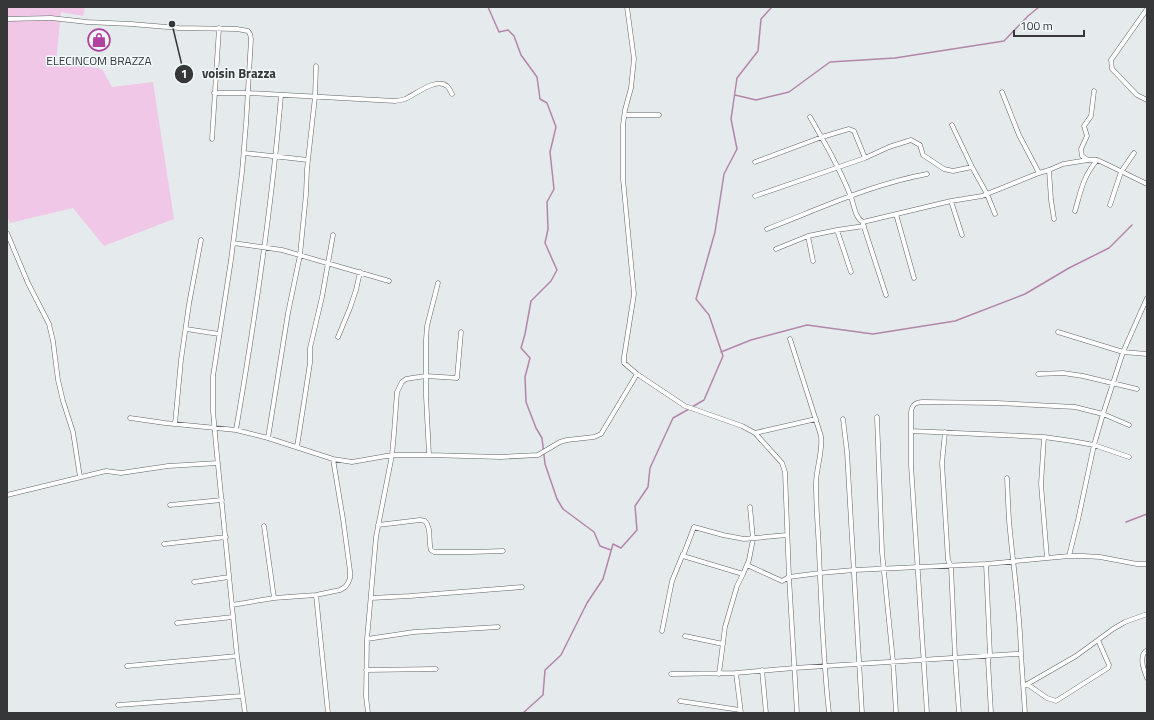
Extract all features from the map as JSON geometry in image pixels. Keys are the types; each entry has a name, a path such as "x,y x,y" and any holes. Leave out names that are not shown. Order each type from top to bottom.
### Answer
{"street":[{"path":"627,7 634,59 631,88 623,125 623,179 634,294 623,360 626,366 685,406 742,426 755,433 784,467 794,668 798,713"},
{"path":"1147,8 1111,60 1112,69 1137,96 1147,100"},
{"path":"7,19 51,18 179,28 219,28 243,30 248,31 250,34 251,39 244,154 233,242 213,376 218,463 237,656 245,713"},
{"path":"212,138 219,28"},
{"path":"268,438 286,325 300,255 315,97 316,66"},
{"path":"214,93 248,93 401,100 406,99 423,89 437,84 442,84 447,86 452,94"},
{"path":"1088,160 1082,156 1081,149 1087,136 1084,126 1091,116 1094,91"},
{"path":"1002,92 1019,134 1039,173"},
{"path":"236,430 265,247 281,95"},
{"path":"625,115 659,115"},
{"path":"810,117 834,160 859,220 863,224 886,295"},
{"path":"952,125 987,194 995,214"},
{"path":"755,162 849,129 854,131 866,158"},
{"path":"755,196 866,158 890,147 911,140 920,145 923,155 944,169 953,171 972,167"},
{"path":"1110,206 1121,172 1134,153"},
{"path":"244,154 308,160"},
{"path":"1075,211 1084,180 1089,169 1097,160"},
{"path":"776,249 808,236 863,224 896,214 951,201 987,194 1063,164 1097,160 1147,184"},
{"path":"1049,170 1054,219"},
{"path":"767,229 850,196 904,178 927,174"},
{"path":"951,201 962,235"},
{"path":"896,214 914,278"},
{"path":"837,230 851,272"},
{"path":"7,233 28,283 49,324 54,341 58,380 73,432 80,477"},
{"path":"298,447 311,359 309,351 322,297 333,235"},
{"path":"808,236 813,261"},
{"path":"175,424 186,329 201,240"},
{"path":"233,242 282,250 389,281"},
{"path":"338,337 350,308 360,272"},
{"path":"429,455 425,353 427,326 438,283"},
{"path":"1069,556 1094,445 1103,414 1123,352 1147,298"},
{"path":"186,329 219,334"},
{"path":"368,713 366,696 367,639 376,537 392,455 397,392 402,382 406,379 426,376 457,378 461,332"},
{"path":"1058,332 1123,352 1147,354"},
{"path":"790,339 816,419 822,443 816,478 824,666 829,713"},
{"path":"1038,374 1063,373 1083,376 1137,389"},
{"path":"130,418 236,430 268,438 333,459 352,462 392,455 501,457 538,455 560,442 598,436 601,434 637,374"},
{"path":"927,713 911,465 911,408 918,402 1075,406 1103,414 1129,425"},
{"path":"877,417 880,523 893,661 896,713"},
{"path":"755,433 816,419"},
{"path":"843,419 854,570 862,713"},
{"path":"911,431 1044,437 1094,445 1129,457"},
{"path":"945,432 942,463 948,560 951,566 959,713"},
{"path":"1044,437 1041,484 1047,558"},
{"path":"232,605 274,598 316,595 340,590 345,587 350,578 343,519 333,459"},
{"path":"7,495 106,470 121,473 168,466 218,463"},
{"path":"1007,478 1021,654 1026,685 1025,713"},
{"path":"170,505 222,500"},
{"path":"719,674 725,627 737,586 747,565 753,539 750,507"},
{"path":"378,525 420,520 425,521 428,526 429,545 431,550 434,552 504,551"},
{"path":"264,526 274,598"},
{"path":"662,631 672,581 694,526 723,535 744,539 787,535"},
{"path":"164,544 226,537"},
{"path":"683,554 685,557 743,574"},
{"path":"747,565 782,581 789,577 854,570 986,564 1069,556 1100,557 1137,564 1147,564"},
{"path":"986,564 990,655 988,660 992,713"},
{"path":"194,582 229,577"},
{"path":"371,598 522,587"},
{"path":"316,595 328,713"},
{"path":"1026,685 1076,656 1113,629 1125,622 1147,614"},
{"path":"177,623 233,617"},
{"path":"367,639 414,632 498,627"},
{"path":"686,636 723,644"},
{"path":"1026,685 1047,698 1056,701 1108,668 1109,665 1098,640"},
{"path":"1147,650 1144,652 1142,658 1147,678"},
{"path":"671,674 719,674 923,659 1021,654"},
{"path":"127,666 237,656"},
{"path":"366,670 436,669"},
{"path":"762,670 766,713"},
{"path":"680,701 741,712 736,673"},
{"path":"118,705 242,696"}],"shaded area":[{"path":"7,7 85,7 83,16 61,12 56,62 102,69 112,87 153,82 174,219 104,246 73,208 10,223 7,216"}],"waterway":[{"path":"488,7 499,32 508,30 514,36 521,55 537,77 540,99 547,103 556,127 550,152 554,189 547,202 548,229 545,243 557,270 551,281 531,301 521,348 530,358 525,377 526,402 536,428 542,438 545,464 557,499 563,509 594,532 600,546 611,550"},
{"path":"692,407 704,400 723,356 709,315 696,299 715,232 724,174 737,149 731,119 737,78 758,51 761,19 771,8 770,7"},
{"path":"735,95 756,100 789,92 830,62 895,58 1004,41 1028,16 1039,7"},
{"path":"721,352 751,340 807,325 873,334 955,321 1025,294 1069,268 1109,248 1132,225"},
{"path":"523,713 543,695 545,670 561,655 587,603 603,579 613,544 621,548 637,530 635,506 648,487 650,468 673,418 689,409"},
{"path":"1126,522 1147,514"}],"place":[{"name":"voisin Brazza","path":"172,24"},
{"name":"ELECINCOM BRAZZA","path":"99,40"}]}
